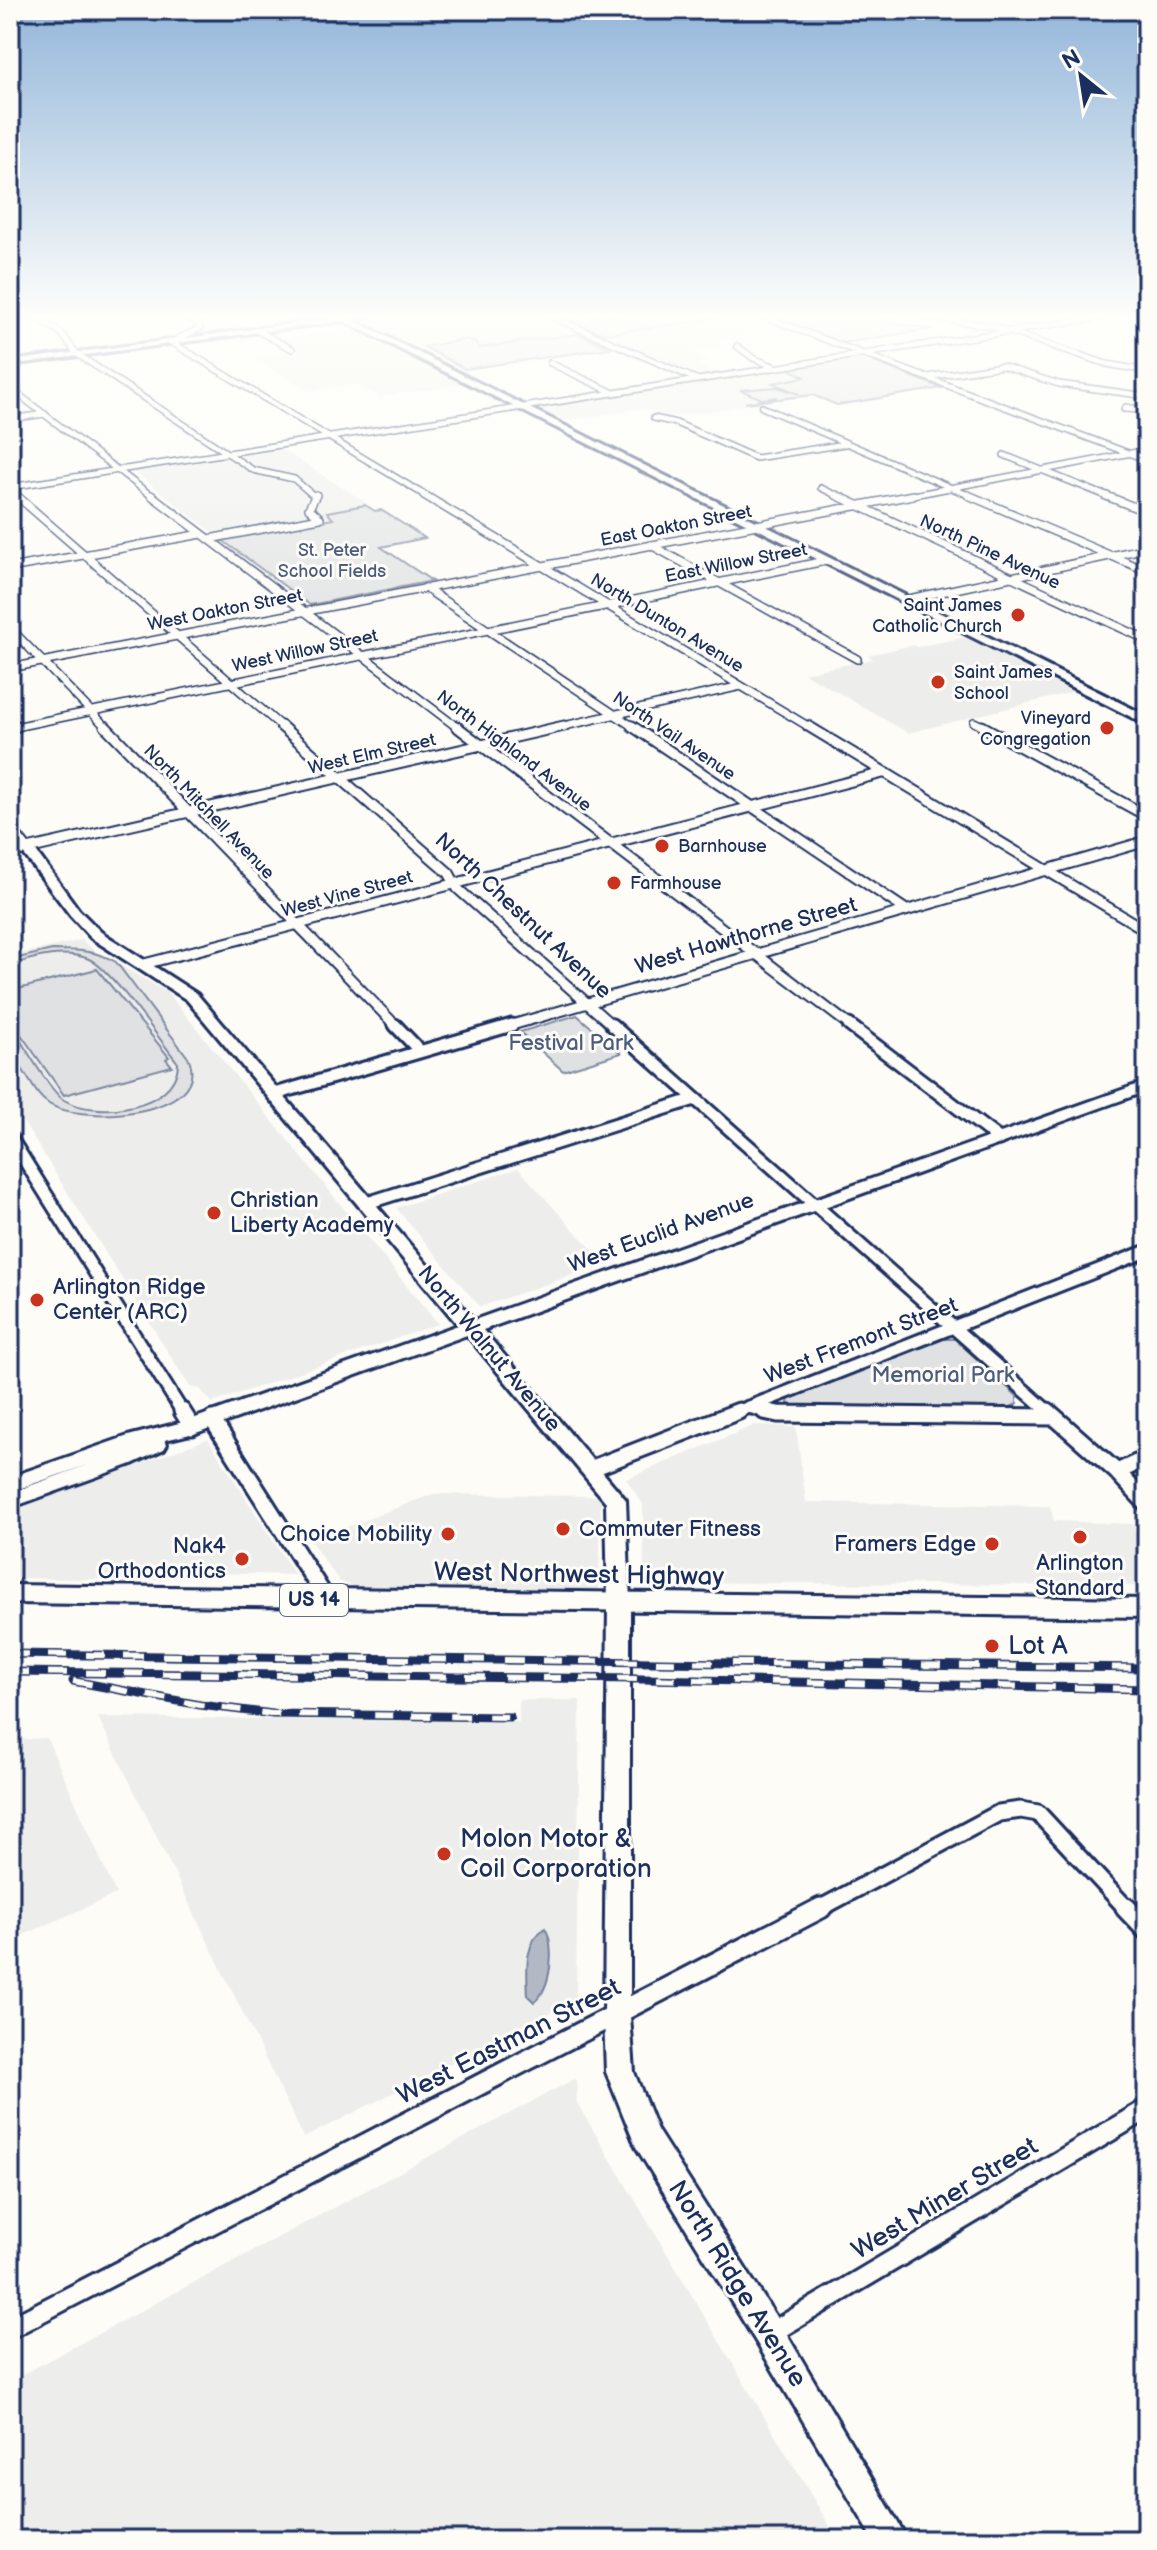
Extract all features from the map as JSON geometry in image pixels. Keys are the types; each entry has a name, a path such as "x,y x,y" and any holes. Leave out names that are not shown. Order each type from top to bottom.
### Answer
{"main road":[{"name":"West Northwest Highway","path":"10,1594 619,1604 1147,1608"}],"street":[{"name":"North Highland Avenue","path":"72,435 999,1139"},
{"path":"10,568 320,518 309,508 316,495 299,482 253,470 199,435"},
{"name":"North Dunton Avenue","path":"324,435 1147,931"},
{"path":"10,489 340,435"},
{"path":"576,435 1147,721"},
{"path":"703,435 756,458 848,444"},
{"path":"827,435 1147,571"},
{"path":"1081,435 1147,460"},
{"name":"East Oakton Street","path":"541,566 1147,450"},
{"path":"1004,455 1147,512"},
{"name":"North Pine Avenue","path":"821,488 1147,640"},
{"name":"North Chestnut Avenue","path":"10,489 449,873 459,890 1117,1472 1147,1504"},
{"path":"651,545 857,659"},
{"path":"904,600 1147,548"},
{"name":"East Willow Street","path":"606,605 825,561"},
{"name":"West Oakton Street","path":"10,668 541,566"},
{"name":"North Vail Avenue","path":"425,588 906,910"},
{"name":"West Willow Street","path":"10,728 606,605"},
{"name":"North Mitchell Avenue","path":"10,628 420,1051"},
{"name":"West Elm Street","path":"10,853 741,686"},
{"path":"974,722 1147,816"},
{"name":"West Vine Street","path":"144,964 883,773"},
{"name":"North Walnut Avenue","path":"10,827 91,930 107,943 168,977 192,997 616,1500 619,1604 617,2016"},
{"name":"West Hawthorne Street","path":"275,1094 1147,841"},
{"name":"West Euclid Avenue","path":"10,1501 125,1459 212,1419 1147,1086"},
{"path":"367,1203 695,1099"},
{"path":"10,1137 192,1427"},
{"name":"West Fremont Street","path":"590,1469 1147,1251"},
{"path":"748,1406 778,1414 1052,1417"},
{"path":"212,1419 327,1600"},
{"name":"West Euclid Avenue","path":"10,1485 135,1441 192,1427"},
{"path":"1117,1472 1147,1458"},
{"name":"West Eastman Street","path":"10,2328 489,2079 617,2016 999,1813 1033,1811 1047,1821 1147,1930"},
{"name":"North Ridge Avenue","path":"617,2016 620,2072 646,2138 769,2334 892,2540"},
{"name":"West Miner Street","path":"769,2334 1147,2109"}],"shaded area":[{"path":"280,448 368,504 328,512 334,519 222,540 133,471"},
{"name":"Saint James School","path":"965,637 1073,692 908,733 804,673 873,659 868,655"},
{"name":"Christian Liberty Academy","path":"82,940 95,951 167,992 438,1324 212,1403 200,1389 190,1387 10,1101 10,956"},
{"path":"518,1168 607,1263 480,1307 396,1208"},
{"path":"755,1425 796,1427 806,1502 1050,1506 1054,1521 1133,1524 1147,1561 1147,1586 644,1582 643,1504 626,1479"},
{"path":"208,1439 295,1575 210,1573 152,1580 10,1578 10,1511"},
{"path":"433,1494 601,1496 599,1589 364,1590 339,1581 310,1541"},
{"path":"519,1700 580,1700 576,2000 304,2138 98,1717 519,1722"},
{"path":"47,1738 116,1894 10,1941 10,1740"},
{"path":"545,1928 550,1945 550,1967 544,1988 534,2002 528,1996 528,1959 533,1942"},
{"path":"576,2078 577,2103 838,2540 10,2540 10,2381"}],"green space":[{"name":"St. Peter School Fields","path":"365,505 375,511 381,510 425,538 381,547 432,581 310,605 222,540 333,519 327,512"},
{"path":"52,950 93,953 116,962 189,1059 191,1078 181,1093 163,1104 114,1114 66,1110 42,1098 15,1056 11,1046 10,1024 51,1087 64,1100 78,1106 114,1109 150,1100 164,1091 174,1079 178,1063 122,990 89,959 70,955 49,956 10,967 10,960"},
{"path":"97,969 169,1057 166,1059 172,1066 64,1095 10,1019 10,991"},
{"name":"Festival Park","path":"577,1015 621,1053 563,1071 520,1032"},
{"name":"Memorial Park","path":"944,1339 955,1339 1017,1396 1017,1404 1004,1410 795,1408 788,1403 789,1398"}],"railway":[{"path":"10,1654 1147,1668"},
{"path":"10,1672 643,1679 1147,1689"},
{"path":"73,1681 200,1705 273,1714 510,1717"}],"place":[{"name":"Saint James Catholic Church","path":"1018,615"},
{"name":"Saint James School","path":"938,682"},
{"name":"Vineyard Congregation","path":"1107,728"},
{"name":"Barnhouse","path":"662,846"},
{"name":"Farmhouse","path":"614,883"},
{"name":"Christian Liberty Academy","path":"214,1213"},
{"name":"Arlington Ridge Center (ARC)","path":"37,1300"},
{"name":"Commuter Fitness","path":"563,1529"},
{"name":"Choice Mobility","path":"448,1534"},
{"name":"Arlington Standard","path":"1080,1537"},
{"name":"Framers Edge","path":"992,1544"},
{"name":"Nak4 Orthodontics","path":"242,1559"},
{"name":"Lot A","path":"992,1646"},
{"name":"Molon Motor & Coil Corporation","path":"444,1854"}]}
